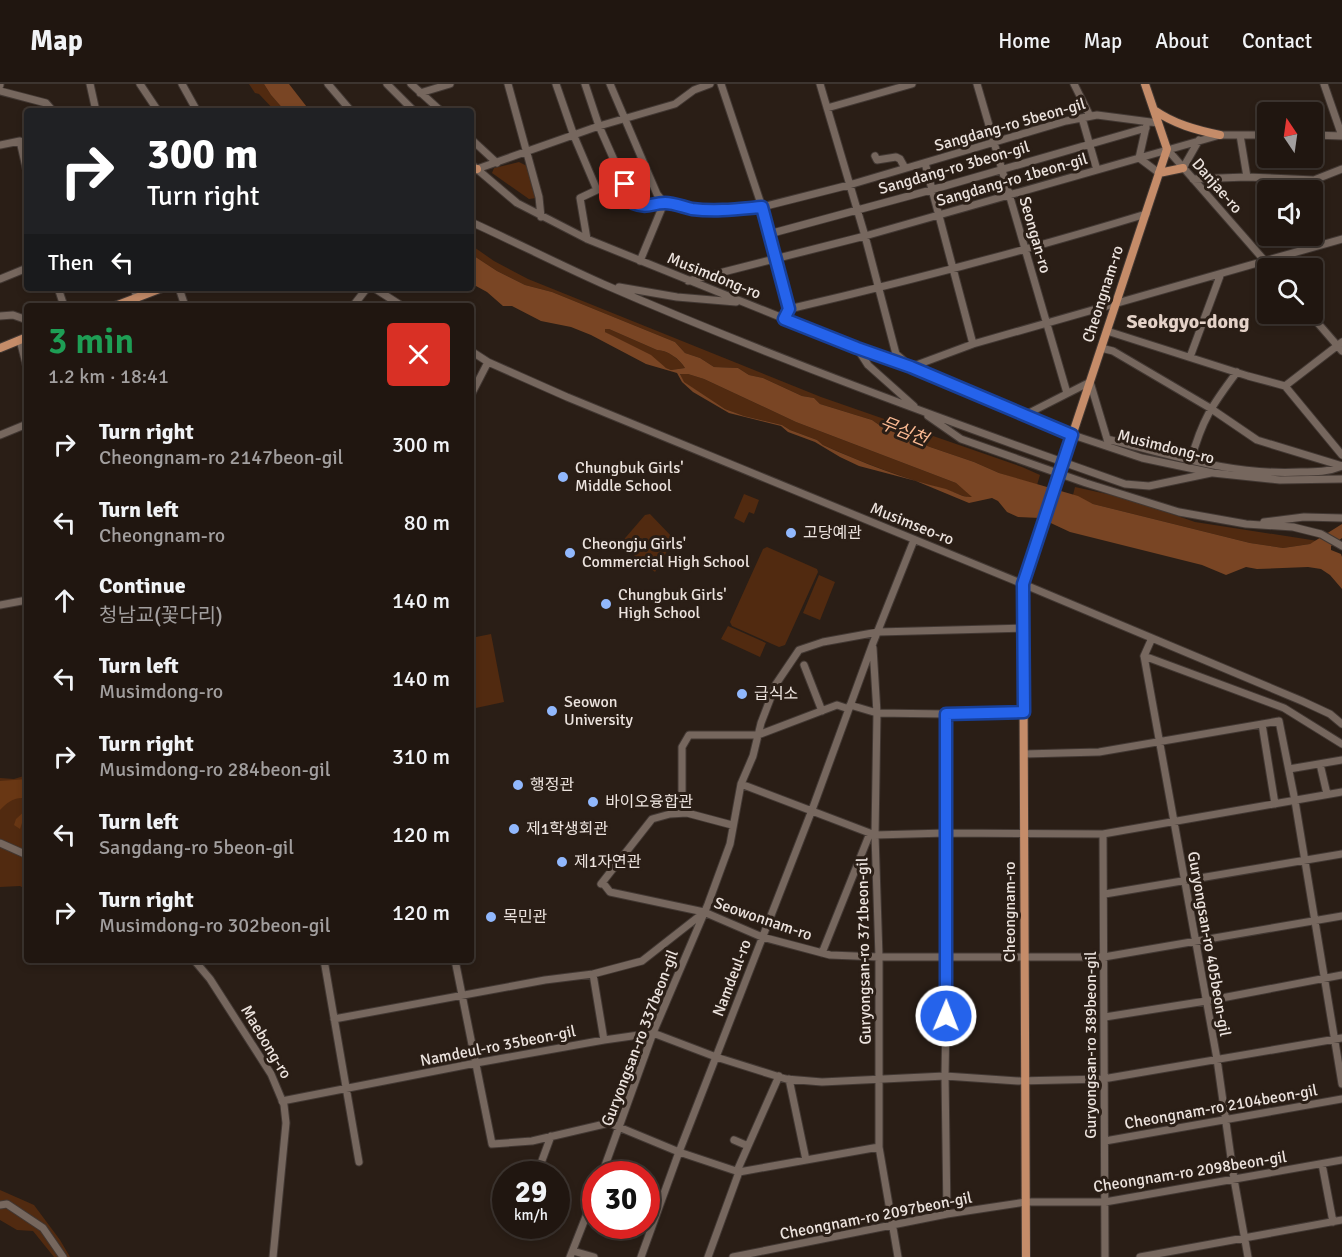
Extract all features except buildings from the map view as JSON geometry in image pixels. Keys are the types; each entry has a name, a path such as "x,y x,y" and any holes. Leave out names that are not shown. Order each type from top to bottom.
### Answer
{"main road":[{"path":"1145,84 1167,149"},
{"path":"1153,110 1175,122 1220,135"},
{"name":"Cheongnam-ro","path":"1026,1257 1023,584 1167,149"},
{"path":"1159,173 1184,168"},
{"path":"123,303 154,291"},
{"path":"0,348 23,339"}],"street":[{"path":"90,84 95,108"},
{"path":"140,84 156,108"},
{"path":"182,84 196,108"},
{"path":"328,84 349,108"},
{"path":"336,84 342,100"},
{"path":"387,84 411,108"},
{"path":"411,84 438,108"},
{"path":"420,93 450,84"},
{"path":"508,84 539,197 541,217"},
{"path":"556,84 574,136 597,190 580,198 587,239"},
{"path":"585,84 599,126"},
{"path":"610,84 657,194 664,203 640,261"},
{"path":"474,168 497,163 599,126 675,104 694,90 710,84"},
{"path":"721,84 762,207 789,309 784,319"},
{"path":"820,84 865,236 896,354 911,367 973,345 1220,276 1257,263"},
{"path":"827,108 912,84"},
{"name":"Seongan-ro","path":"976,84 1067,393"},
{"path":"1074,84 1086,117 1089,143 1097,170"},
{"path":"1323,135 1342,136 1338,112 1324,84"},
{"path":"0,92 46,103 50,108"},
{"name":"Sangdang-ro 5beon-gil","path":"599,126 633,203 650,207 664,203 692,209 720,211 762,207 849,185 1086,117 1097,115 1147,125 1158,123"},
{"path":"1147,125 1139,158 1159,173"},
{"name":"Sangdang-ro 3beon-gil","path":"769,234 931,190 1147,125"},
{"name":"Sangdang-ro 1beon-gil","path":"688,281 865,236 1199,140 1220,135 1257,135"},
{"path":"1240,135 1247,177"},
{"path":"1184,168 1199,140"},
{"path":"0,145 20,141 24,159"},
{"path":"474,142 497,163"},
{"name":"Danjae-ro","path":"1167,149 1261,258"},
{"path":"875,156 877,160 896,157 900,159 905,168"},
{"path":"925,162 973,345"},
{"path":"1193,179 1247,177 1314,180 1342,168"},
{"name":"Musimdong-ro","path":"474,169 517,203 587,239 857,348 911,367 1072,435 1142,458 1213,473 1280,480 1342,479"},
{"path":"789,309 1026,250 1146,214"},
{"path":"474,223 602,283 919,409 1125,484 1149,486 1213,473"},
{"path":"1275,258 1342,239"},
{"path":"0,279 24,269"},
{"path":"1190,357 1220,276"},
{"path":"602,283 652,294 746,304"},
{"path":"135,291 137,298"},
{"path":"356,303 366,291"},
{"path":"379,291 397,303"},
{"path":"0,316 13,315 24,319"},
{"path":"1285,386 1340,346 1319,324"},
{"path":"1107,331 1285,386 1342,455"},
{"path":"857,348 868,365 919,409 961,439 1179,512 1246,524 1293,527 1321,534 1340,545"},
{"path":"1101,348 1113,351 1210,408 1257,440 1342,466"},
{"name":"Musimseo-ro","path":"474,353 488,362 698,452 1023,584 1302,701 1330,714 1342,724"},
{"path":"474,389 488,362"},
{"name":"Musimdong-ro","path":"1107,439 1191,460 1198,433 1210,408 1237,372"},
{"path":"1025,415 1090,382 1110,447"},
{"path":"0,435 24,425"},
{"path":"1191,460 1235,470 1282,473 1329,470 1342,466"},
{"path":"1246,524 1304,517 1342,518"},
{"name":"Namdeul-ro","path":"641,1257 679,1152 812,810 873,642 914,540"},
{"path":"0,605 24,601"},
{"name":"Guryongsan-ro 337beon-gil","path":"607,1161 653,1034 730,844 741,784 753,756 776,684 798,650 823,642 878,632 1023,628"},
{"path":"1152,638 1144,656 1284,708 1342,744"},
{"name":"Guryongsan-ro 371beon-gil","path":"873,642 877,713 872,834 879,957 879,1147 898,1257"},
{"name":"Guryongsan-ro 405beon-gil","path":"1144,656 1217,1059 1248,1257"},
{"path":"804,665 822,711"},
{"path":"682,813 682,747 689,735 758,735 837,705 877,713 1024,712"},
{"path":"1284,708 1279,721 1295,801 1323,979 1338,1038 1342,1084"},
{"path":"946,714 947,1214"},
{"path":"1024,754 1099,752 1279,721"},
{"path":"1262,724 1275,804"},
{"path":"1288,769 1342,760"},
{"path":"1320,764 1326,795"},
{"path":"741,784 872,834 1103,834 1342,792"},
{"path":"704,912 610,892 603,883 601,884 652,819 670,814 687,813 732,825"},
{"path":"822,953 872,834"},
{"name":"Guryongsan-ro 389beon-gil","path":"1103,834 1105,1257"},
{"path":"0,843 24,854"},
{"path":"1105,894 1342,854"},
{"name":"Seowonnam-ro","path":"334,1019 545,980 593,974 642,961 704,912 762,937 822,953 879,957 1104,957 1342,916"},
{"name":"Maebong-ro","path":"197,963 210,979 259,1052 272,1074 282,1101 286,1123 273,1257"},
{"path":"325,963 359,1162"},
{"path":"456,963 492,1144 532,1141 609,1123 679,1152 738,1172 879,1147"},
{"path":"593,974 604,1040"},
{"path":"1105,1017 1206,1001 1342,975"},
{"name":"Namdeul-ro 35beon-gil","path":"282,1101 476,1063 604,1040 653,1034 779,1077 822,1082 945,1076 1025,1080 1103,1079 1338,1038"},
{"path":"708,1257 748,1146 779,1077"},
{"path":"789,1079 806,1160"},
{"name":"Cheongnam-ro 2104beon-gil","path":"1105,1141 1342,1099"},
{"path":"542,1161 551,1136"},
{"path":"734,1140 748,1146"},
{"name":"Cheongnam-ro 2098beon-gil","path":"1026,1202 1104,1202 1342,1160"},
{"path":"1322,1164 1333,1222"},
{"name":"Cheongnam-ro 2097beon-gil","path":"733,1257 892,1227 947,1214 1026,1202"},
{"path":"0,1205 7,1204 43,1227 63,1257"},
{"path":"1140,1257 1342,1220"},
{"path":"582,1226 571,1254 594,1257"}],"shaded area":[{"path":"249,84 264,84 282,108 272,108 259,94 255,93"},
{"path":"264,84 289,84 308,108 282,108"},
{"path":"519,162 527,166 536,198 529,199 492,173 494,168"},
{"path":"474,247 494,261 528,279 821,397 1022,467 1040,475 1037,485 930,447 882,427 872,420 820,404 814,398 802,396 763,378 749,375 738,368 714,367 700,358 685,353 675,342 552,292 525,285 474,256"},
{"path":"474,256 525,285 552,292 675,342 685,353 700,358 714,367 738,368 749,375 763,378 802,396 814,398 820,404 872,420 882,427 930,447 999,473 1078,496 1093,504 1250,543 1283,548 1310,544 1342,524 1342,538 1331,546 1331,550 1341,554 1342,557 1342,589 1330,575 1321,569 1308,567 1257,569 1246,567 1226,575 1202,565 1070,532 1040,518 1018,517 1007,512 998,501 992,498 969,503 916,481 859,466 815,442 788,432 781,426 729,413 693,392 682,382 677,373 646,364 571,327 541,321 512,306 503,306 474,286","holes":["605,329 669,353 685,368 671,370 666,368 651,355 605,332","680,374 704,379 796,422 956,483 972,497 962,496 884,470 782,425 725,409 684,382"]},
{"path":"604,329 661,350 677,359 685,368 671,370 666,368 605,332"},
{"path":"680,373 704,379 796,422 956,483 973,497 963,496 868,464 782,425 725,409 683,382"},
{"path":"1075,487 1125,498 1195,522 1318,541 1283,548 1250,543 1093,504 1073,495"},
{"path":"744,494 759,500 754,514 749,512 744,523 734,518"},
{"path":"650,514 674,539 655,572 620,544 645,515"},
{"path":"767,547 817,569 818,572 785,645 779,647 732,626 730,622 763,549"},
{"path":"819,575 835,582 820,620 803,613"},
{"path":"728,626 766,643 760,657 721,639"},
{"path":"491,634 504,702 474,708 474,637"},
{"path":"24,776 24,888 20,886 0,887 0,778 14,779"},
{"path":"24,779 24,800 18,798 12,800 0,810 0,781"},
{"path":"24,812 24,823 20,829 14,825 16,819"},
{"path":"0,1190 34,1205 70,1257 54,1257 33,1231 17,1230 0,1220"}],"place":[{"name":"Chungbuk Girls' Middle School","path":"563,477"},
{"name":"고당예관","path":"791,533"},
{"name":"Cheongju Girls' Commercial High School","path":"570,553"},
{"name":"Chungbuk Girls' High School","path":"606,604"},
{"name":"급식소","path":"742,694"},
{"name":"Seowon University","path":"552,711"},
{"name":"행정관","path":"518,785"},
{"name":"바이오융합관","path":"593,802"},
{"name":"제1학생회관","path":"514,829"},
{"name":"제1자연관","path":"562,862"},
{"name":"목민관","path":"491,917"}],"district":[{"name":"Seokgyo-dong","path":"1188,321"}],"route":[{"path":"625,184 633,203 641,206 650,207 664,203 692,209 720,211 762,207 789,309 784,319 911,367 1072,435 1023,584 1024,712 946,714 946,1016"}],"water label":[{"name":"무심천","path":"904,431"}]}
